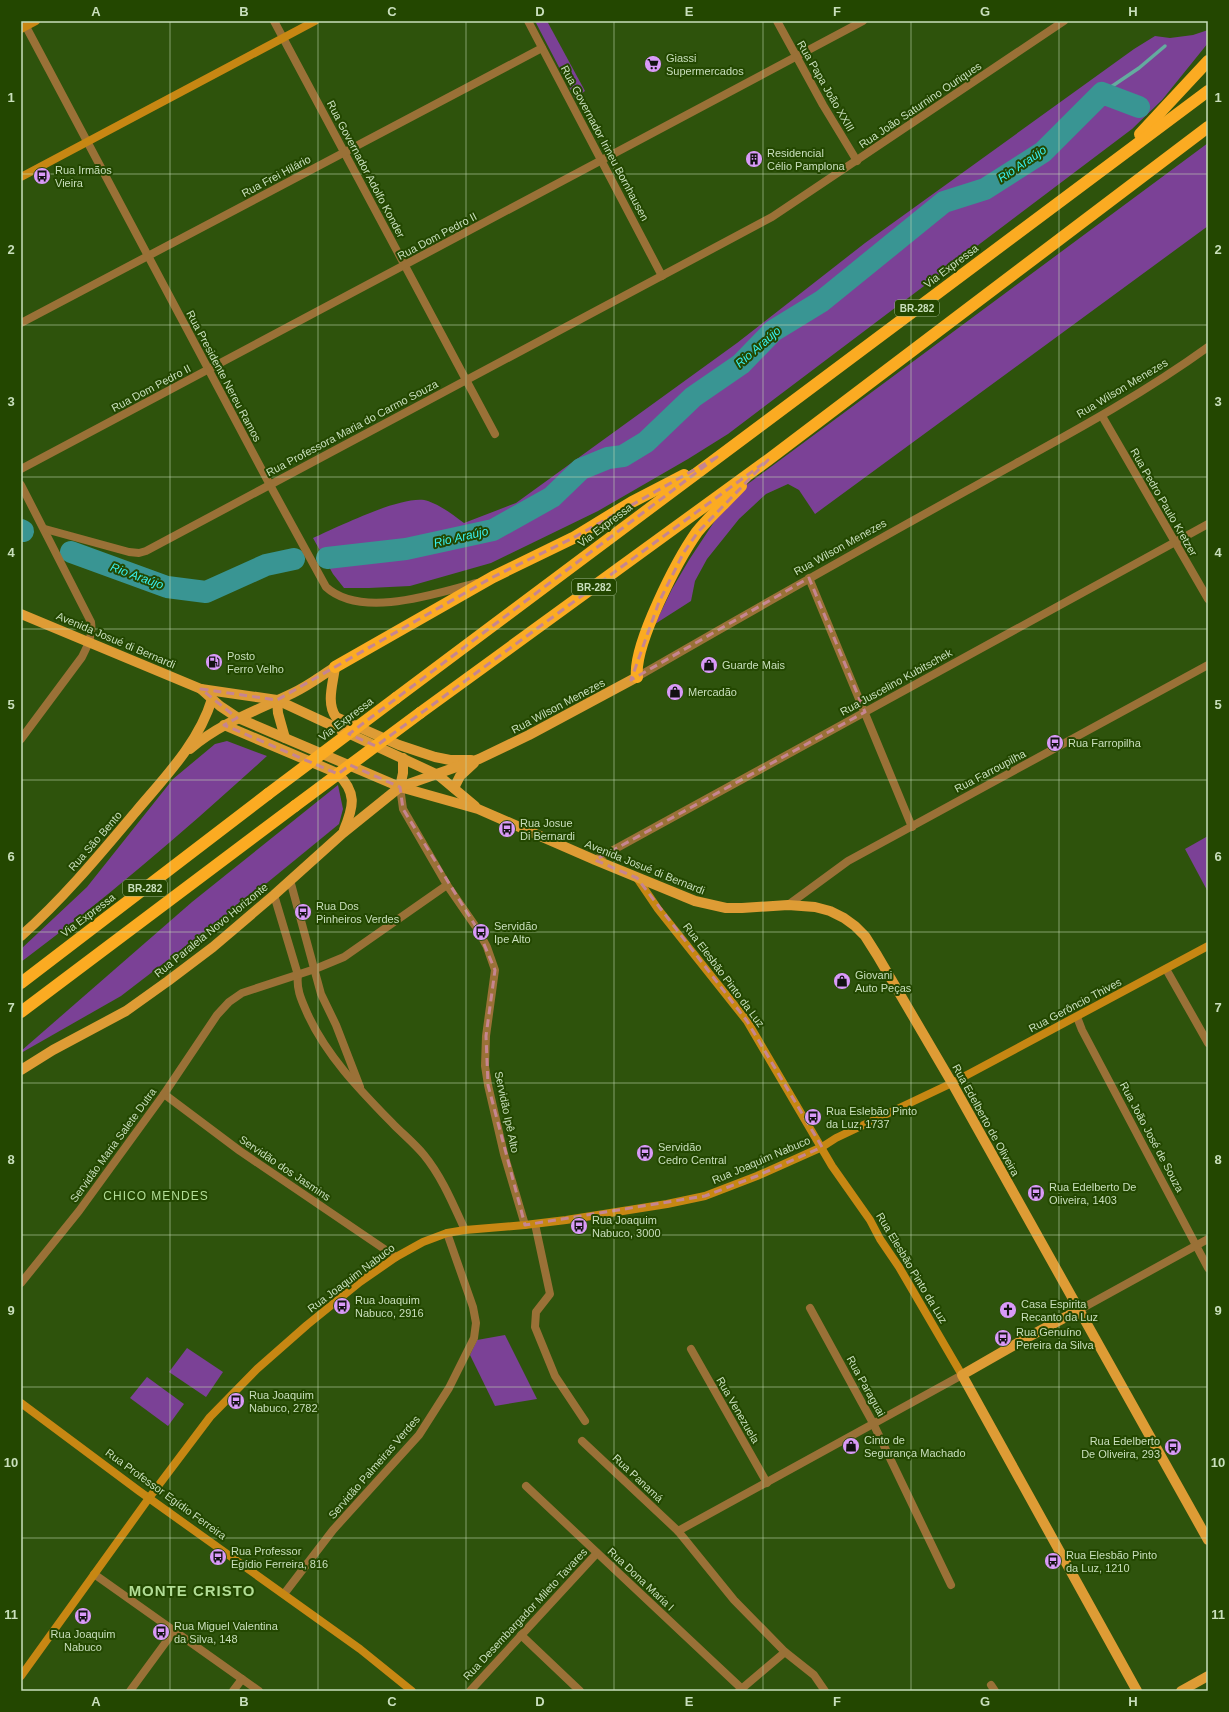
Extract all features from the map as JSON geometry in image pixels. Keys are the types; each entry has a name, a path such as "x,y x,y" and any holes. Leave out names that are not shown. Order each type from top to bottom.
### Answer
{"highway":[{"path":"1117,158 1208,61"},
{"name":"Via Expressa","path":"21,983 268,794 1208,91"},
{"name":"BR-282","path":"23,1011 420,713 768,460 1208,127"},
{"path":"335,667 493,577 573,538 632,502 717,457"},
{"path":"638,677 637,662 656,608 684,552 698,532 768,460"}],"main road":[{"path":"23,25 36,21"},
{"path":"21,177 316,21"},
{"name":"Avenida Josué di Bernardi","path":"21,614 201,689 277,700 438,774 478,809"},
{"path":"335,667 330,701 332,710 336,717 399,745 435,757 450,760 479,759"},
{"name":"Rua São Bento","path":"21,936 66,892 181,757 200,740 238,718 296,692 335,667"},
{"name":"Rua Wilson Menezes","path":"400,787 479,759 529,735 638,677"},
{"name":"Avenida Josué di Bernardi","path":"201,689 238,718 400,787 478,809 594,860 695,901 710,905 742,908 788,906"},
{"name":"Rua São Bento","path":"181,757 205,719 212,699"},
{"path":"277,700 278,713 285,738"},
{"path":"224,725 337,773 346,782 352,798 350,813 342,833"},
{"path":"400,787 403,773 403,758"},
{"name":"Rua Wilson Menezes","path":"454,788 460,776 479,759"},
{"name":"Rua Paralela Novo Horizonte","path":"21,1070 53,1050 126,1011 213,947 274,895 342,833 400,787"},
{"name":"Rua Elesbão Pinto da Luz","path":"637,878 658,909 747,1021 832,1166 870,1220 880,1239 899,1267 962,1375 1137,1691"},
{"name":"Rua Edelberto de Oliveira","path":"788,906 816,907 830,911 849,922 865,936 952,1083 1208,1540"},
{"name":"Rua Gerôncio Thives","path":"952,1083 1208,946"},
{"name":"Rua Joaquim Nabuco","path":"21,1676 194,1437 231,1394 317,1316 360,1282 396,1257 423,1242 447,1233 535,1224 667,1204 705,1196 758,1176 822,1147 836,1138 952,1083"},
{"path":"962,1375 1079,1310"},
{"name":"Rua Professor Egídio Ferreira","path":"21,1403 149,1498 360,1649 412,1691"},
{"path":"1181,1691 1208,1676"}],"street":[{"name":"Rua Governador Adolfo Konder","path":"274,21 495,434"},
{"name":"Rua Governador Irineu Bornhausen","path":"528,21 662,276"},
{"name":"Rua Papa João XXIII","path":"777,21 823,106 857,161"},
{"name":"Rua Dom Pedro II","path":"21,469 863,21"},
{"name":"Rua João Saturnino Ouriques","path":"662,276 772,217 1064,21"},
{"name":"Rua Presidente Nereu Ramos","path":"23,25 270,485 326,586 332,592 351,599 372,602 402,600 446,591 493,577"},
{"name":"Rua Frei Hilário","path":"21,323 542,48"},
{"name":"Rua Professora Maria do Carmo Souza","path":"45,529 129,552 139,553 270,485 662,276"},
{"name":"Rua Wilson Menezes","path":"638,677 809,578 1102,416 1158,381 1208,347"},
{"name":"Rua Pedro Paulo Kretzer","path":"1102,416 1208,599"},
{"path":"21,485 45,529 91,622 92,631 82,657 21,739"},
{"name":"Rua Juscelino Kubitschek","path":"594,860 1208,524"},
{"path":"809,578 866,712 912,827"},
{"name":"Rua Farroupilha","path":"788,906 848,862 1208,665"},
{"name":"Servidão Ipê Alto","path":"400,787 404,809 447,885 478,930 487,947 495,970 486,1036 486,1066 488,1085 504,1154 525,1225"},
{"path":"290,880 316,969 321,994 336,1025 363,1093"},
{"name":"Servidão Maria Salete Dutra","path":"21,1283 79,1211 164,1094 217,1015 229,1002 242,993 316,969 344,957 447,885"},
{"path":"274,895 298,975 297,986 299,994 321,1041 331,1056 363,1093 424,1155 448,1194 465,1230"},
{"path":"1166,969 1208,1043"},
{"name":"Rua João José de Souza","path":"1078,1016 1082,1030 1208,1268"},
{"name":"Servidão dos Jasmins","path":"164,1094 240,1151 396,1257"},
{"path":"535,1224 550,1294 536,1312 535,1327 554,1376 585,1421"},
{"name":"Servidão Palmeiras Verdes","path":"284,1594 334,1530 419,1435 445,1395 474,1338 476,1323 473,1308 447,1233"},
{"path":"1079,1310 1208,1239"},
{"name":"Rua Paraguai","path":"810,1308 874,1423 951,1585"},
{"name":"Rua Venezuela","path":"691,1349 767,1482"},
{"path":"678,1531 962,1375"},
{"name":"Rua Panamá","path":"582,1441 678,1531 719,1583 785,1652 814,1675 825,1691"},
{"name":"Rua Dona Maria I","path":"526,1486 740,1690"},
{"name":"Rua Desembargador Mileto Tavares","path":"470,1691 597,1553"},
{"path":"94,1574 259,1691"},
{"path":"130,1691 174,1630"},
{"path":"521,1635 580,1691"},
{"path":"740,1690 785,1652"},
{"path":"233,1691 242,1679"}],"highlighted area":[{"path":"717,457 349,734 376,746 768,460 698,532 684,552 659,602 631,680 809,578 865,712 595,860 637,878 747,1021 822,1147 757,1176 705,1196 525,1225 488,1085 486,1036 495,970 478,930 403,809 400,787 350,765 338,774 224,725 237,718 201,689 277,700 493,577 573,538"}],"shaded area":[{"path":"535,21 547,21 585,91 575,98"},
{"path":"1208,30 1208,43 1162,100 1132,129 728,434 688,459 598,511 491,563 410,586 344,588 333,574 313,538 370,513 404,502 417,500 428,501 443,508 464,523 516,503 737,343 865,243 1134,49 1155,36 1170,38 1193,35"},
{"path":"1208,143 1208,226 815,514 799,490 788,484 766,494 739,519 707,559 695,581 691,601 655,624 672,589 689,560 718,516 745,486"},
{"path":"227,741 267,756 147,862 85,913 21,962 21,949 87,887 173,779 215,744"},
{"path":"338,785 343,809 339,824 246,900 121,996 21,1053 21,1051 192,902"},
{"path":"1208,836 1208,892 1185,849"},
{"path":"505,1335 537,1399 495,1406 470,1355 477,1340"},
{"path":"187,1348 223,1372 206,1397 169,1372"},
{"path":"147,1377 184,1404 168,1426 130,1398"}],"waterway":[{"path":"1102,93 1139,68 1165,46"},
{"name":"Rio Araújo","path":"327,558 406,549 493,530 552,497 581,469 608,458 623,456 646,442 693,397 741,364 773,331 822,301 944,202 985,189 1043,152 1102,93 1139,107"},
{"name":"Rio Araújo","path":"71,552 167,587 206,592 266,565 294,559"}],"place":[{"name":"Giassi Supermercados","path":"653,64"},
{"name":"Residencial Célio Pamplona","path":"754,159"},
{"name":"Rua Irmãos Vieira","path":"42,176"},
{"name":"Posto Ferro Velho","path":"214,662"},
{"name":"Guarde Mais","path":"709,665"},
{"name":"Mercadão","path":"675,692"},
{"name":"Rua Farropilha","path":"1055,743"},
{"name":"Rua Josue Di Bernardi","path":"507,829"},
{"name":"Rua Dos Pinheiros Verdes","path":"303,912"},
{"name":"Servidão Ipe Alto","path":"481,932"},
{"name":"Giovani Auto Peças","path":"842,981"},
{"name":"Rua Eslebão Pinto da Luz, 1737","path":"813,1117"},
{"name":"Servidão Cedro Central","path":"645,1153"},
{"name":"Rua Edelberto De Oliveira, 1403","path":"1036,1193"},
{"name":"Rua Joaquim Nabuco, 3000","path":"579,1226"},
{"name":"Rua Joaquim Nabuco, 2916","path":"342,1306"},
{"name":"Casa Espirita Recanto da Luz","path":"1008,1310"},
{"name":"Rua Genuíno Pereira da Silva","path":"1003,1338"},
{"name":"Rua Joaquim Nabuco, 2782","path":"236,1401"},
{"name":"Cinto de Segurança Machado","path":"851,1446"},
{"name":"Rua Edelberto De Oliveira, 293","path":"1173,1447"},
{"name":"Rua Professor Egídio Ferreira, 816","path":"218,1557"},
{"name":"Rua Elesbão Pinto da Luz, 1210","path":"1053,1561"},
{"name":"Rua Joaquim Nabuco","path":"83,1616"},
{"name":"Rua Miguel Valentina da Silva, 148","path":"161,1632"}],"district":[{"name":"CHICO MENDES","path":"156,1196"},
{"name":"MONTE CRISTO","path":"192,1591"}]}
